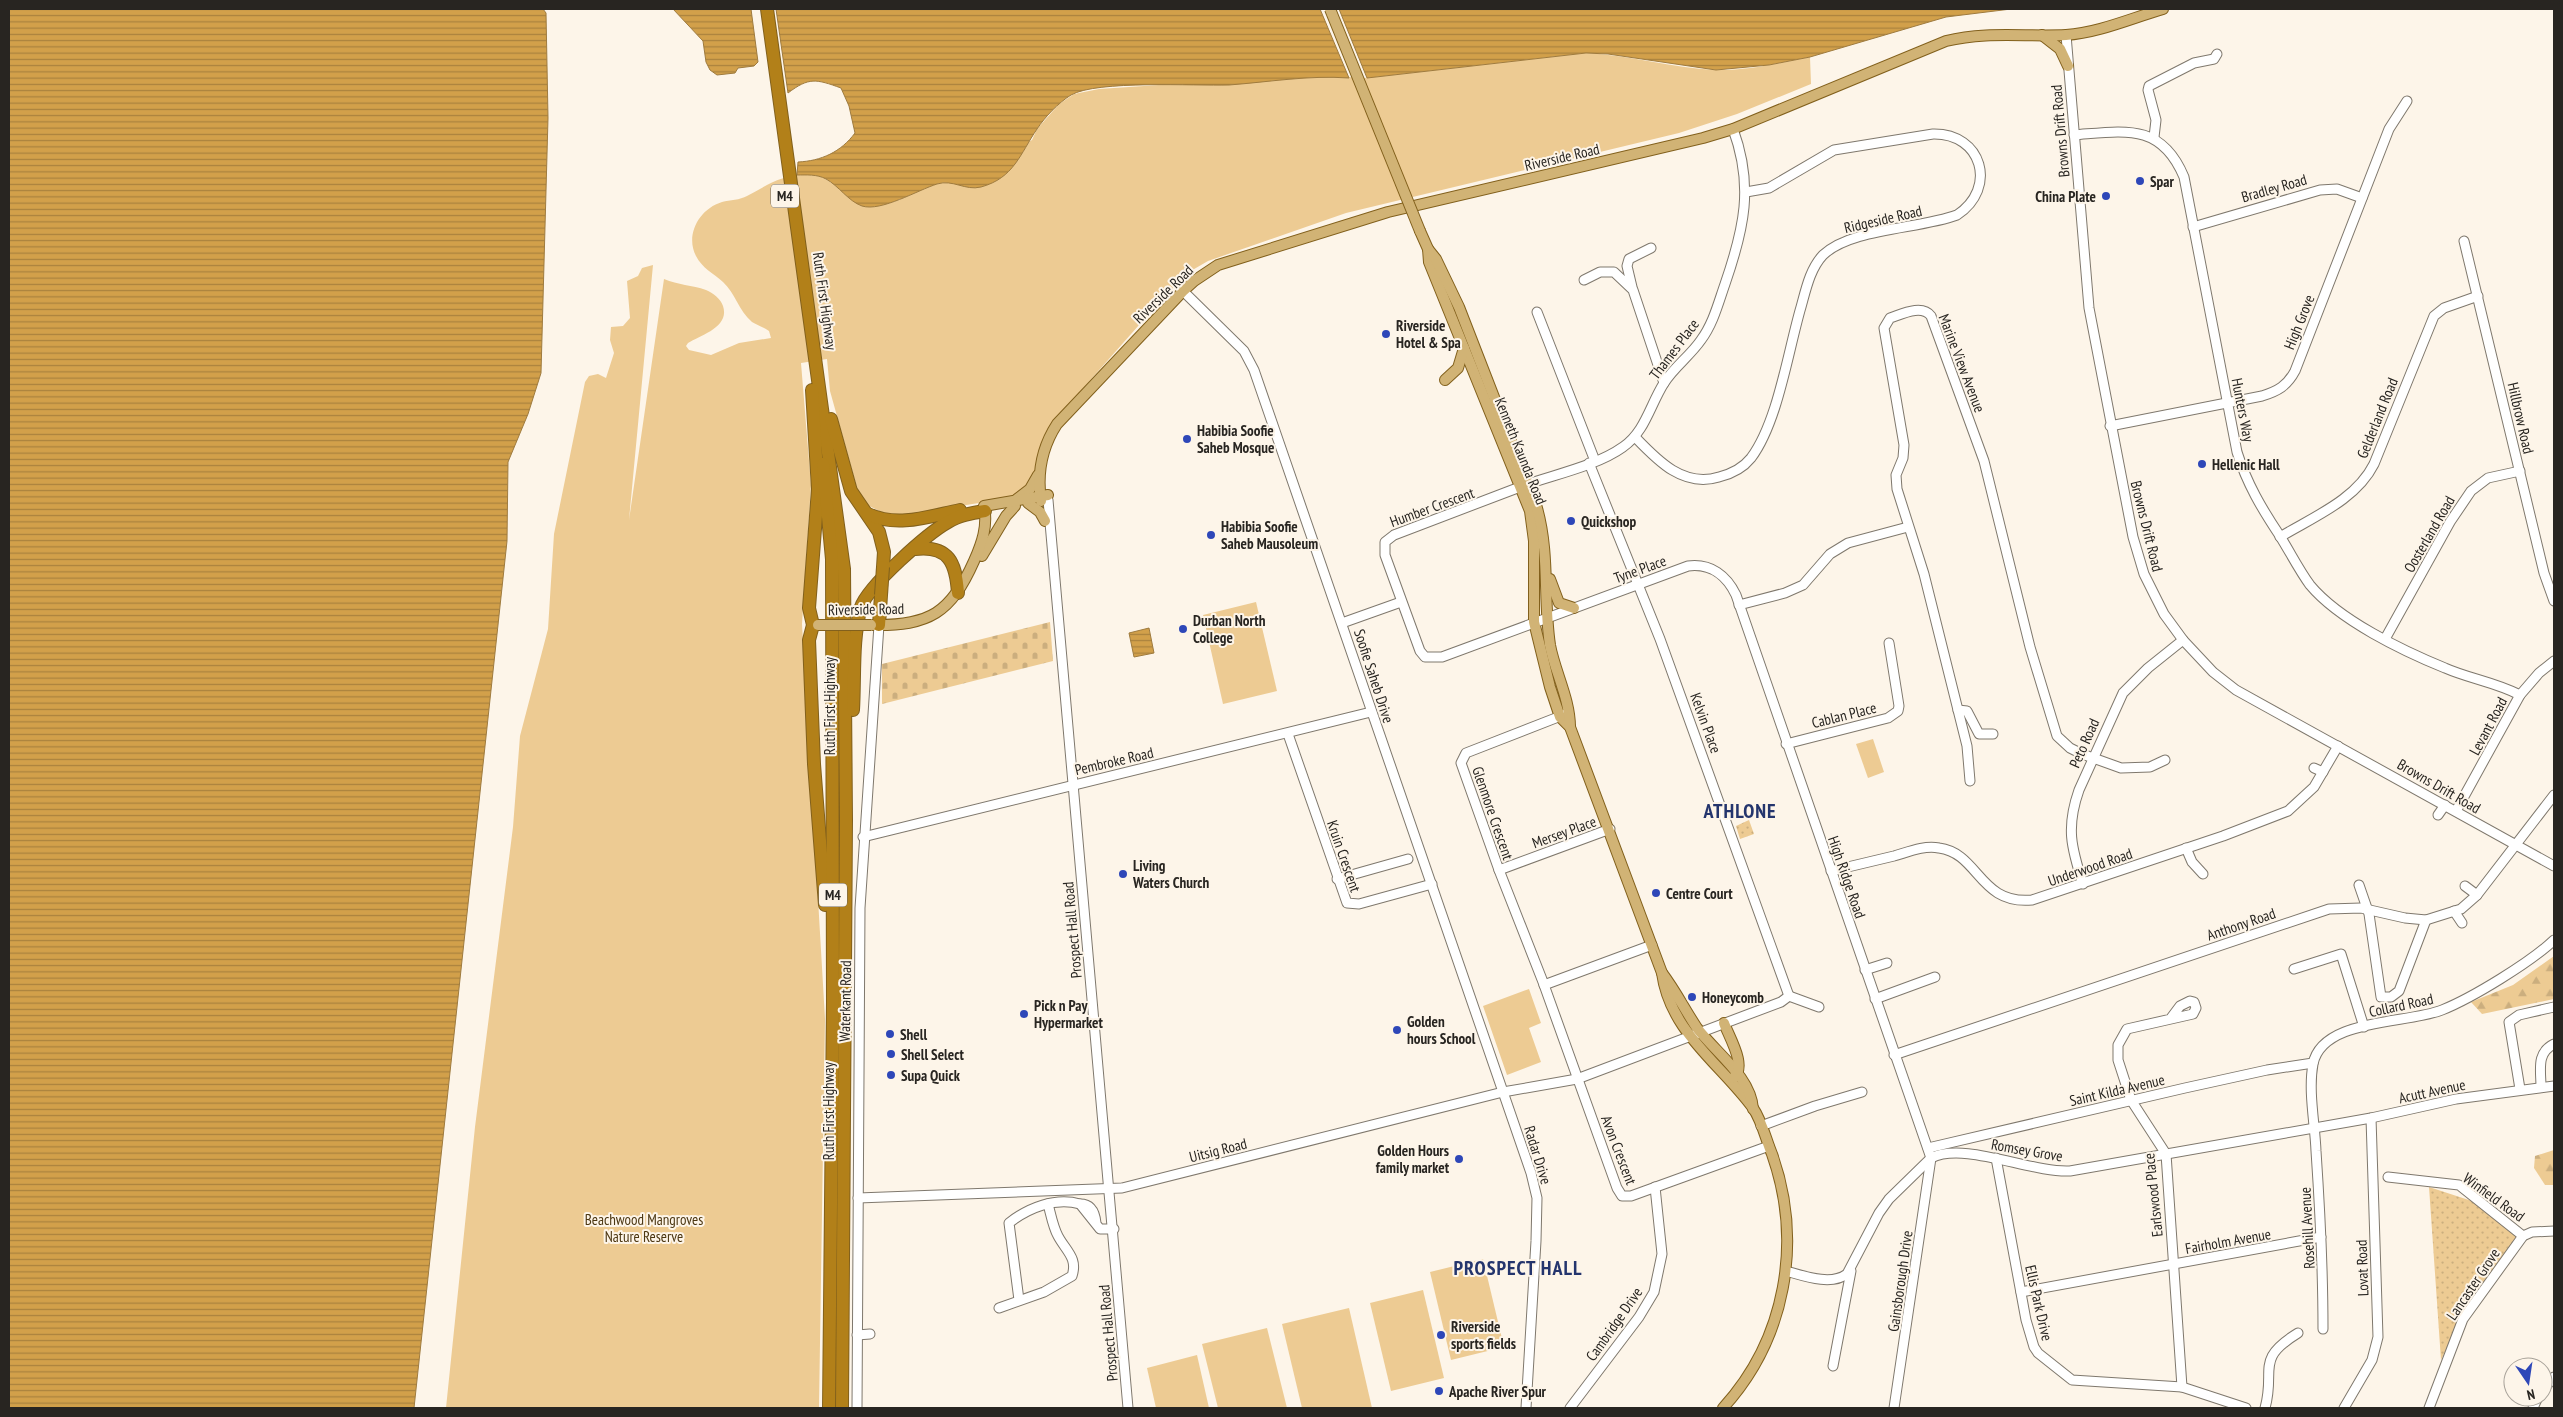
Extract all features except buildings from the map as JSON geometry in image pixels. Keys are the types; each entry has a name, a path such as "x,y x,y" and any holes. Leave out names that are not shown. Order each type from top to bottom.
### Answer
{"highway":[{"name":"Ruth First Highway","path":"759,9 844,569 846,820 842,1408"},
{"name":"Ruth First Highway","path":"768,9 816,386 832,559 832,1002 829,1408"},
{"path":"816,386 851,491 855,500 868,514 882,539 881,595 875,625"},
{"path":"816,386 818,489 809,608 816,625 809,640 814,764 832,1002"},
{"path":"868,514 879,519 897,521 984,508"},
{"path":"846,820 857,635 862,606 871,590 915,549 949,521 984,508"},
{"path":"915,549 935,550 950,559 961,588"}],"main road":[{"name":"Kenneth Kaunda Road","path":"1330,9 1420,231 1428,249 1436,259 1458,307 1524,486 1533,525 1534,622 1565,715 1610,829 1662,973 1664,990 1676,1019 1688,1036 1752,1097 1753,1109 1778,1170 1786,1206 1788,1241 1786,1271 1774,1324 1765,1349 1746,1381 1723,1408"},
{"name":"Riverside Road","path":"816,625 902,625 925,620 943,609 972,576 1006,516 1030,489 1039,474 1047,441 1057,424 1183,292 1218,265 1388,212 1667,149 1732,129 1946,41 1984,35 2066,35 2088,32 2163,9"},
{"path":"2042,35 2060,49 2068,66"},
{"name":"Kenneth Kaunda Road","path":"1428,249 1429,262 1464,348 1541,524 1547,568 1546,618 1549,668"},
{"path":"1445,380 1458,368 1464,348"},
{"name":"Riverside Road","path":"1044,458 1044,498"},
{"name":"Riverside Road","path":"1039,474 1044,498"},
{"path":"984,508 1028,503 1044,498"},
{"path":"1015,504 1044,498"},
{"path":"1028,503 1040,512 1045,521"},
{"name":"Riverside Road","path":"961,588 981,545 984,534 984,508"},
{"path":"1547,568 1557,600 1564,606 1574,608"},
{"name":"Kenneth Kaunda Road","path":"1662,973 1700,1032 1734,1078"},
{"path":"1724,1023 1739,1063 1734,1078"}],"street":[{"name":"Browns Drift Road","path":"2066,35 2089,308 2099,390 2110,426 2133,538 2144,574 2164,614 2183,640 2212,672 2236,690 2554,866"},
{"path":"2074,135 2126,131 2154,137 2156,120 2148,90 2150,86 2194,63 2214,59 2217,54"},
{"name":"High Grove","path":"2110,426 2228,403 2278,391 2288,383 2295,371 2389,129 2407,101"},
{"name":"Thames Place","path":"1524,486 1616,452 1635,437 1664,383 1694,350 1710,325 1740,235 1746,192 1742,163 1732,129"},
{"name":"Ridgeside Road","path":"1635,437 1659,462 1670,470 1684,476 1714,479 1733,472 1744,465 1759,444 1765,430 1777,397 1808,281 1818,262 1830,249 1850,239 1957,215 1970,204 1976,194 1981,182 1981,171 1977,159 1968,145 1952,136 1933,134 1834,150 1769,188 1746,192"},
{"name":"Hunters Way","path":"2154,137 2169,151 2180,166 2184,177 2228,403 2244,474 2263,511 2310,584 2349,619 2446,669 2493,682 2520,695"},
{"name":"Bradley Road","path":"2194,227 2320,190 2337,189 2362,198"},
{"name":"Hillbrow Road","path":"2464,241 2547,586 2554,601"},
{"path":"1651,248 1628,260 1627,266 1633,290 1664,383"},
{"path":"1584,280 1600,272 1614,272 1633,290"},
{"name":"Soofie Saheb Drive","path":"1183,292 1244,351 1254,370 1503,1092"},
{"name":"Gelderland Road","path":"2280,537 2346,497 2364,481 2374,464 2434,316 2444,308 2478,296"},
{"name":"Marine View Avenue","path":"1970,782 1967,746 1924,574 1908,527 1896,482 1904,445 1884,328 1890,318 1921,310 1931,316 1981,450 2052,726 2061,741 2076,751 2121,768 2150,767 2165,760"},
{"name":"Kelvin Place","path":"1537,312 1789,996"},
{"path":"2203,398 2204,408"},
{"name":"Oosterland Road","path":"2385,638 2450,522 2471,491 2488,478 2520,470"},
{"name":"Humber Crescent","path":"1524,486 1388,538 1384,546 1385,555 1401,602 1420,651 1429,658 1442,657 1534,622"},
{"name":"Prospect Hall Road","path":"1044,498 1045,521 1053,568 1073,784 1114,1229 1128,1408"},
{"name":"Prospect Hall Road","path":"1044,498 1054,550 1053,568"},
{"path":"1739,605 1785,593 1802,585 1830,554 1848,543 1908,527"},
{"name":"Tyne Place","path":"1534,622 1688,566 1703,566 1727,579 1739,605"},
{"path":"1342,623 1401,602"},
{"name":"High Ridge Road","path":"1739,605 1931,1158"},
{"name":"Waterkant Road","path":"857,1408 860,937 863,836 875,625"},
{"name":"Peto Road","path":"2083,884 2073,852 2070,820 2079,790 2123,694 2148,668 2183,640"},
{"name":"Cablan Place","path":"1786,744 1888,718 1895,714 1899,706 1889,643"},
{"name":"Levant Road","path":"2456,811 2510,717 2520,695 2539,673 2554,660"},
{"path":"1958,710 1967,711 1978,734 1993,734"},
{"name":"Pembroke Road","path":"863,836 1073,784 1288,734 1371,712"},
{"name":"Glenmore Crescent","path":"1565,715 1466,753 1463,757 1464,772 1577,1079"},
{"name":"Kruin Crescent","path":"1288,734 1344,900 1354,905 1432,884"},
{"name":"Underwood Road","path":"1830,871 1922,848 1939,848 1952,852 1997,894 2010,900 2032,900 2186,848 2195,840 2288,811 2308,794 2338,746"},
{"path":"2314,768 2323,772"},
{"path":"2421,803 2426,794"},
{"name":"Anthony Road","path":"1894,1055 2054,1002 2226,938 2330,908 2350,907 2368,909 2405,918 2426,920 2454,912 2477,895 2554,795"},
{"path":"2438,815 2444,805"},
{"name":"Mersey Place","path":"1499,870 1610,829"},
{"path":"2186,848 2192,862 2203,874"},
{"path":"1337,879 1408,859"},
{"path":"2359,885 2368,909 2380,994 2383,998 2395,996 2399,991 2426,920"},
{"path":"2465,886 2477,895"},
{"path":"2454,912 2462,923"},
{"name":"Collard Road","path":"2313,1064 2322,1046 2331,1037 2364,1027 2428,1014 2457,1004 2532,957 2554,940"},
{"path":"1544,986 1652,945"},
{"path":"2294,969 2336,954 2342,955 2364,1027"},
{"path":"1866,970 1887,963"},
{"path":"1875,999 1935,977"},
{"path":"2050,992 2054,1002"},
{"path":"1577,1079 1780,1002 1789,996 1819,1007"},
{"path":"2520,1089 2509,1022 2519,1015 2554,1007"},
{"name":"Earlswood Place","path":"2171,1018 2127,1029 2120,1038 2117,1052 2132,1100 2166,1154 2182,1387"},
{"path":"2541,1087 2541,1057 2546,1049 2554,1044"},
{"path":"2313,1064 2315,1127"},
{"name":"Saint Kilda Avenue","path":"1928,1148 2267,1070 2313,1064"},
{"name":"Uitsig Road","path":"858,1198 976,1198 1110,1189 1503,1092 1577,1079"},
{"name":"Avon Crescent","path":"1577,1079 1620,1194 1629,1196 1769,1146"},
{"name":"Acutt Avenue","path":"2315,1127 2371,1118 2456,1098 2554,1086"},
{"name":"Radar Drive","path":"1503,1092 1531,1173 1537,1198 1526,1408"},
{"path":"1761,1126 1815,1106 1862,1092"},
{"name":"Lovat Road","path":"2344,1408 2372,1360 2378,1337 2371,1118"},
{"name":"Romsey Grove","path":"1931,1158 1944,1153 1966,1154 1996,1158 2048,1171 2065,1171 2315,1127"},
{"name":"Rosehill Avenue","path":"2315,1127 2321,1237 2323,1328"},
{"path":"1966,1154 1968,1138"},
{"path":"1833,1366 1851,1270 1879,1213 1890,1199 1931,1158"},
{"name":"Gainsborough Drive","path":"1894,1408 1896,1364 1931,1158"},
{"name":"Ellis Park Drive","path":"1996,1158 2021,1292 2034,1347 2051,1364 2072,1380 2182,1387 2246,1408"},
{"name":"Winfield Road","path":"2388,1176 2458,1185 2523,1236"},
{"name":"Cambridge Drive","path":"1570,1408 1639,1316 1654,1292 1662,1254 1655,1187"},
{"path":"999,1308 1044,1292 1069,1280 1074,1274 1072,1256 1058,1236 1048,1204"},
{"path":"1019,1300 1009,1223 1029,1210 1048,1204 1080,1204 1104,1231 1114,1229"},
{"path":"2523,1236 2532,1232 2554,1231"},
{"name":"Lancaster Grove","path":"2428,1408 2458,1328 2523,1236"},
{"name":"Fairholm Avenue","path":"2021,1292 2321,1237"},
{"path":"1786,1271 1835,1279 1845,1276 1851,1270"},
{"path":"1110,1311 1120,1311"},
{"path":"2265,1408 2269,1393 2270,1358 2283,1342 2298,1333"},
{"path":"857,1335 870,1334"}],"green space":[{"name":"Beachwood Mangroves Nature Reserve","path":"1586,53 1715,70 1751,68 1810,57 1811,84 1737,114 1679,133 1346,213 1208,261 1189,272 1162,299 1055,420 1035,476 1016,497 892,517 869,506 859,495 830,391 827,359 801,363 811,485 802,624 825,1019 819,1408 446,1408 475,1127 513,827 520,736 548,629 554,534 585,382 589,376 598,374 606,378 614,353 610,340 611,327 623,326 630,318 627,281 638,276 642,268 653,265 629,520 664,279 706,290 716,296 723,306 722,320 713,329 688,343 686,346 689,350 711,355 739,343 771,338 769,331 748,318 727,286 705,267 696,256 692,240 693,232 701,217 714,205 744,197 785,177 794,175 821,177 860,203 881,205 890,203 933,185 953,182 1032,140 1037,129 1059,104 1074,94 1099,89 1159,85 1227,85 1324,76 1367,78"},
{"path":"1256,602 1277,691 1223,704 1203,615"},
{"path":"1050,622 1053,661 882,704 882,664"},
{"path":"1873,739 1884,772 1868,778 1856,744"},
{"path":"1749,820 1754,834 1740,839 1736,826"},
{"path":"2554,956 2554,999 2482,1014 2471,1002 2513,985"},
{"path":"1529,989 1541,1023 1529,1028 1541,1062 1507,1075 1483,1006"},
{"path":"2554,1150 2554,1185 2545,1185 2534,1168 2535,1156"},
{"path":"2429,1187 2478,1203 2517,1236 2460,1320 2441,1360"},
{"path":"1483,1259 1504,1347 1451,1360 1430,1272"},
{"path":"1423,1290 1444,1378 1391,1391 1370,1303"},
{"path":"1349,1308 1372,1408 1302,1408 1282,1324"},
{"path":"1267,1328 1287,1408 1218,1408 1202,1344"},
{"path":"1197,1355 1209,1408 1156,1408 1147,1368"}],"shaded area":[{"path":"9,9 543,9 546,13 548,118 541,373 528,414 508,462 507,541 414,1408 9,1408"},
{"path":"673,9 751,9 758,62 754,66 738,68 735,73 717,75 710,70 706,62 703,41"},
{"path":"776,9 1320,9 1349,78 1304,78 1229,85 1123,86 1084,90 1071,95 1052,110 1037,129 1015,164 1001,178 992,183 975,188 948,183 937,184 899,200 870,207 857,204 823,177 797,175 798,162 815,160 830,154 849,140 855,133 849,106 841,88 813,81 802,84 788,93"},
{"path":"1339,9 2011,9 1946,17 1810,57 1769,65 1716,70 1608,54 1586,53 1367,78"},
{"path":"1149,628 1154,653 1134,657 1129,633"}],"place":[{"name":"Spar","path":"2140,181"},
{"name":"China Plate","path":"2106,196"},
{"name":"Riverside Hotel & Spa","path":"1386,334"},
{"name":"Habibia Soofie Saheb Mosque","path":"1187,439"},
{"name":"Hellenic Hall","path":"2202,464"},
{"name":"Quickshop","path":"1571,521"},
{"name":"Habibia Soofie Saheb Mausoleum","path":"1211,535"},
{"name":"Durban North College","path":"1183,629"},
{"name":"Living Waters Church","path":"1123,874"},
{"name":"Centre Court","path":"1656,893"},
{"name":"Honeycomb","path":"1692,997"},
{"name":"Pick n Pay Hypermarket","path":"1024,1014"},
{"name":"Golden hours School","path":"1397,1030"},
{"name":"Shell","path":"890,1034"},
{"name":"Shell Select","path":"891,1054"},
{"name":"Supa Quick","path":"891,1075"},
{"name":"Golden Hours family market","path":"1459,1159"},
{"name":"Riverside sports fields","path":"1441,1335"},
{"name":"Apache River Spur","path":"1439,1391"}],"district":[{"name":"ATHLONE","path":"1740,811"},
{"name":"PROSPECT HALL","path":"1518,1268"}]}
